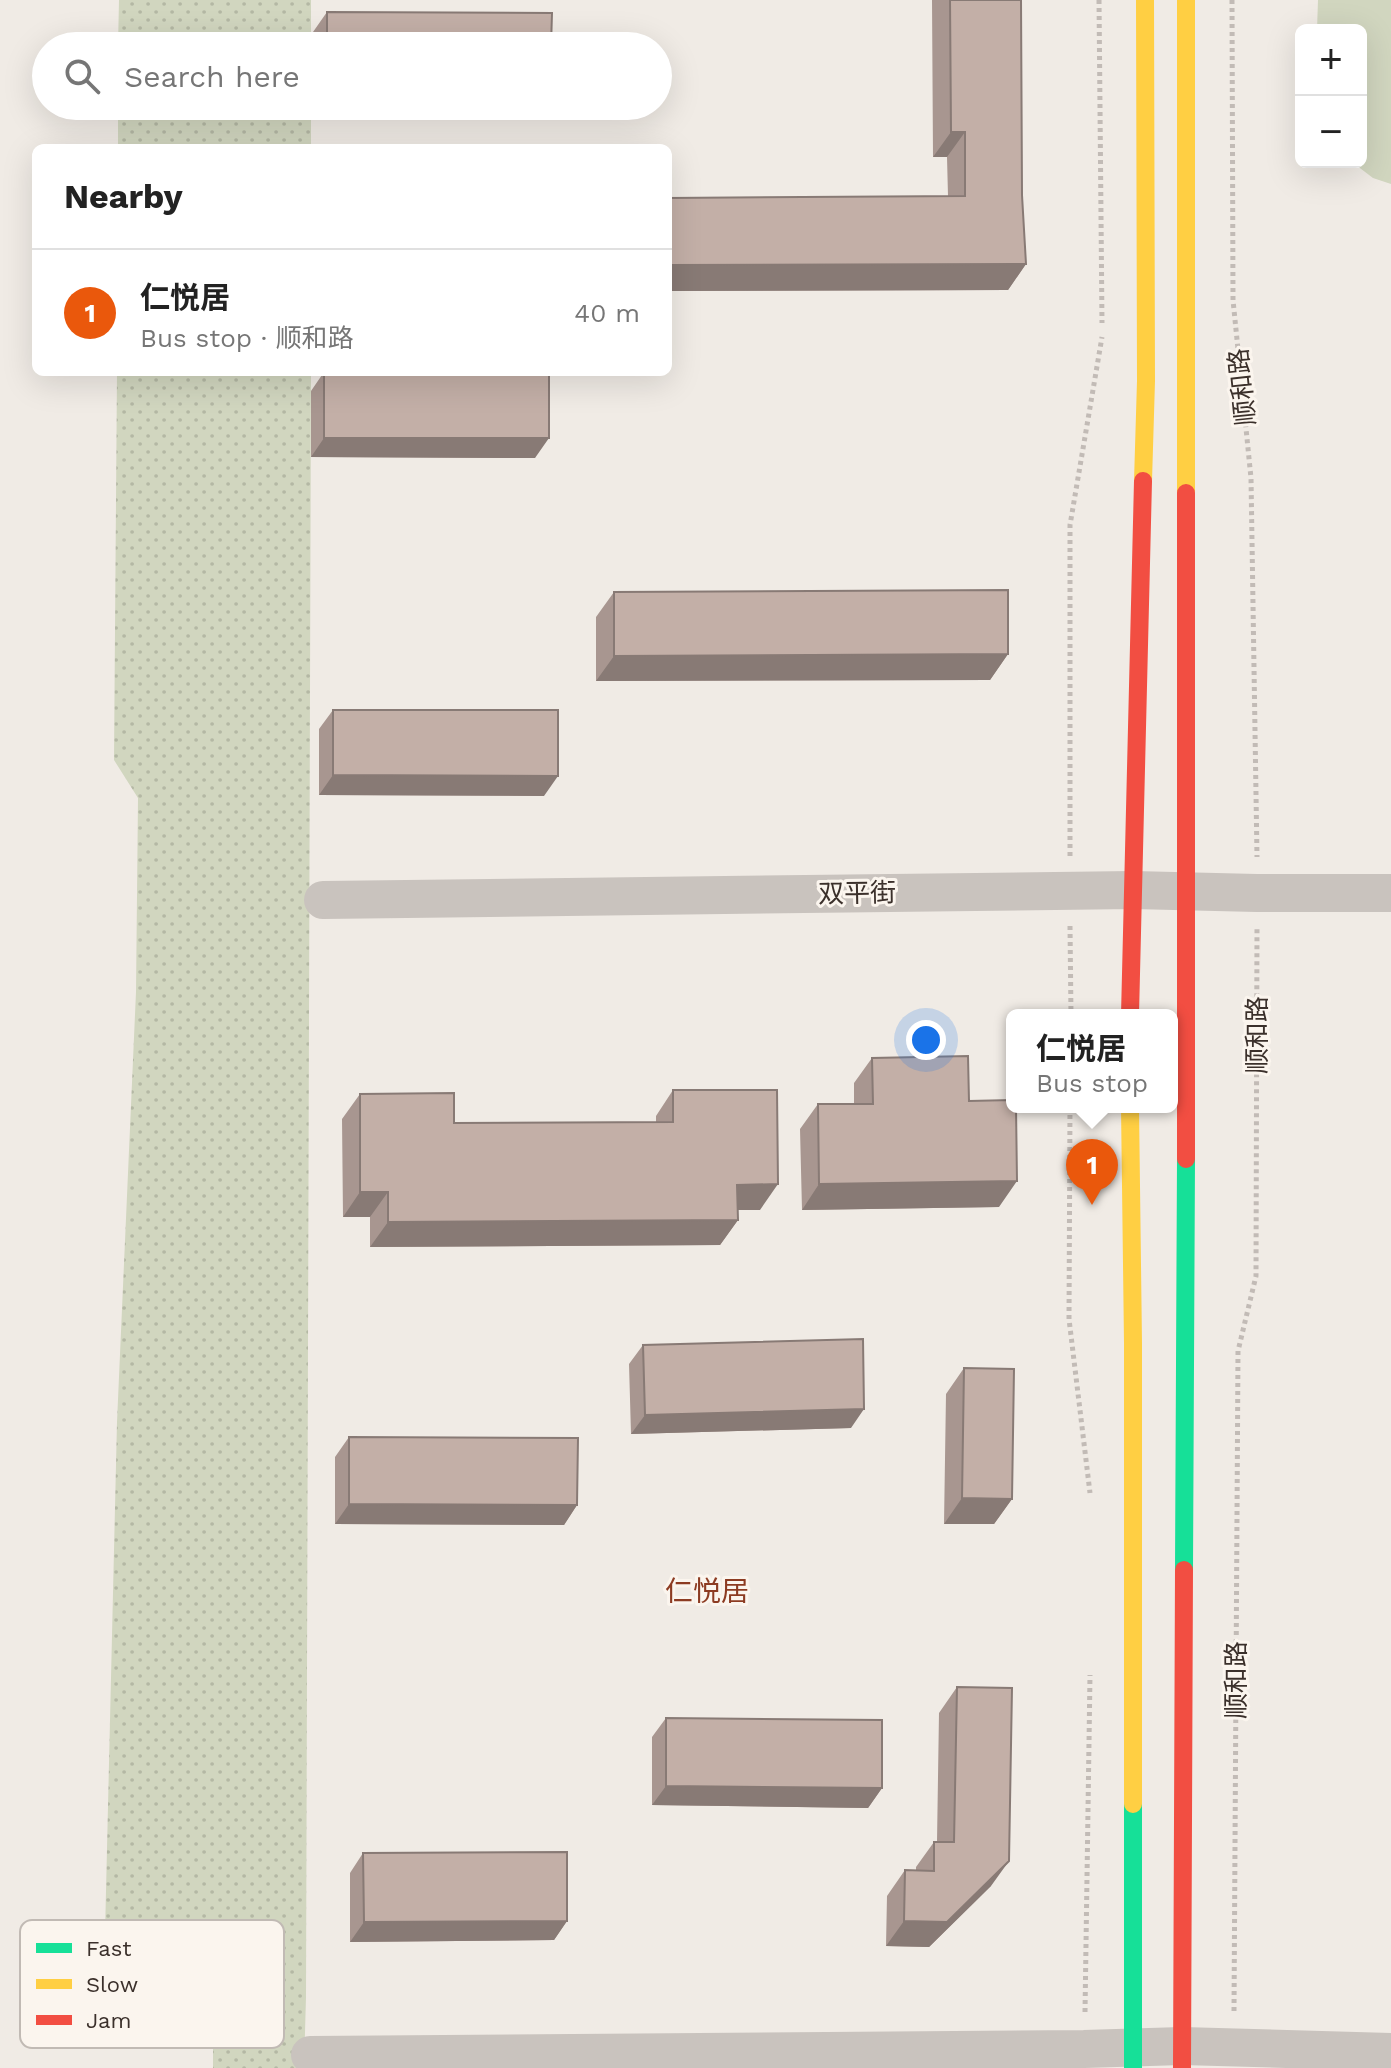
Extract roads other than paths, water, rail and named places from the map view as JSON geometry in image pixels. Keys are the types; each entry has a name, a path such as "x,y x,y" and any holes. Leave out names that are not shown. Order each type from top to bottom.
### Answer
{"main road":[{"path":"1130,1009 1146,381 1145,0"},
{"name":"顺和路","path":"1182,2057 1187,891 1186,0"},
{"path":"1130,1113 1133,2058"}],"street":[{"name":"双平街","path":"323,900 1133,890 1391,893"},
{"path":"310,2055 1084,2049 1133,2058 1182,2057 1234,2048 1391,2052"}],"place":[{"name":"仁悦居","path":"1092,1205"}],"district":[{"name":"仁悦居","path":"707,1591"}]}
